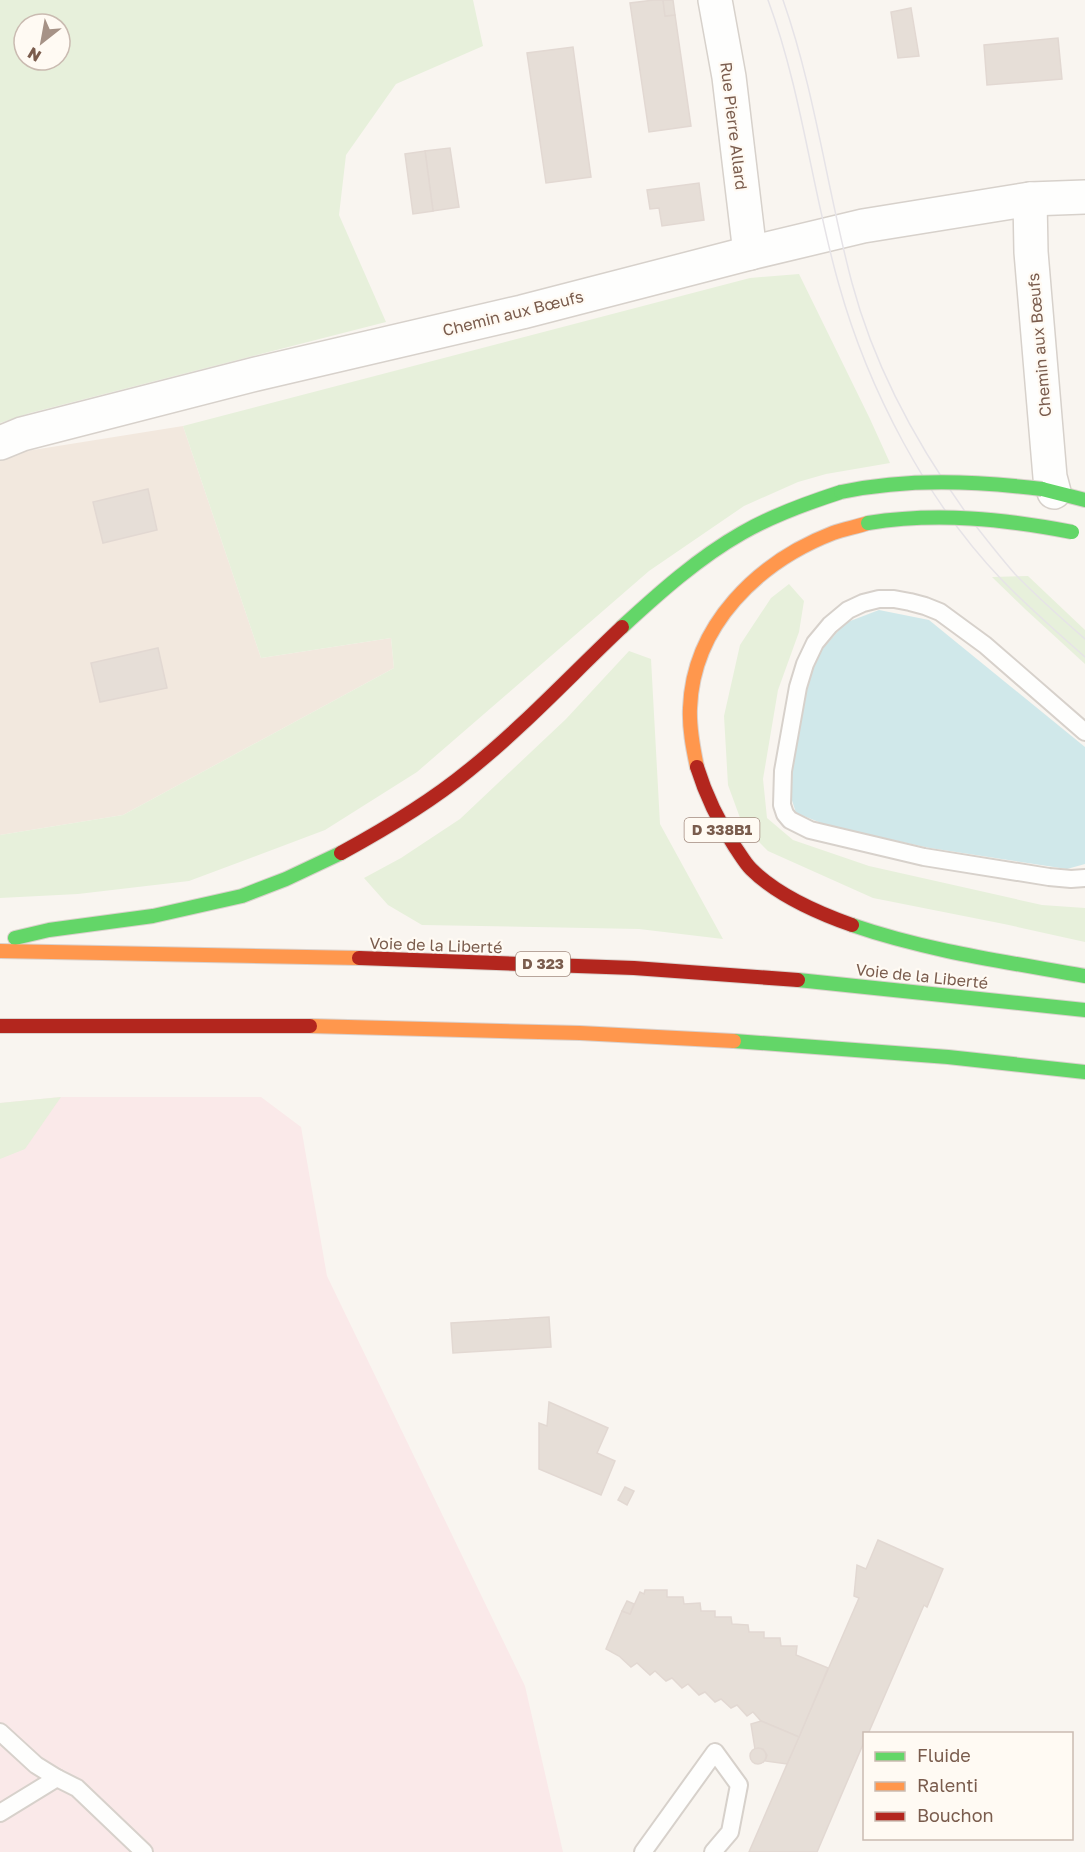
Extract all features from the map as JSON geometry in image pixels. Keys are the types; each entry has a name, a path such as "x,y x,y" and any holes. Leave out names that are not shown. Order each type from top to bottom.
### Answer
{"highway":[{"path":"0,942 35,932 153,916 250,893 281,881 351,847 388,826 459,778 492,752 616,632 682,573 732,539 790,508 841,492 886,484 998,483 1060,494"},
{"name":"D 338B1","path":"1078,534 1002,519 924,516 893,518 833,533 797,549 738,595 716,622 703,648 695,676 690,731 693,758 701,784 724,833 752,869 789,896 836,920 886,936 951,951 1085,976"},
{"name":"Voie de la Liberté","path":"0,951 435,960 634,968 833,982 1085,1010"},
{"path":"0,1026 198,1024 610,1034 907,1053 1085,1072"}],"street":[{"name":"Rue Pierre Allard","path":"715,0 729,77 750,253"},
{"name":"Chemin aux Bœufs","path":"0,442 22,434 256,374 522,312 863,226 1030,199 1085,197"},
{"name":"Chemin aux Bœufs","path":"1030,199 1031,252 1050,477 1060,494"}],"lane":[{"path":"1085,732 986,645 939,612 910,602 879,599 848,610 815,643 805,664 798,687 783,771 782,805 790,820 810,830 924,857 1049,877 1085,878"},
{"path":"0,1732 36,1765 77,1788 144,1852"},
{"path":"643,1852 715,1752 739,1785 730,1832 712,1852"},
{"path":"0,1813 57,1778"}],"shaded area":[{"path":"183,426 261,658 391,638 394,668 123,815 0,835 0,458 14,453"},
{"path":"61,1097 261,1097 301,1127 327,1276 525,1686 563,1852 0,1852 0,1103"}],"green space":[{"path":"0,0 473,0 483,46 396,84 346,155 339,215 386,322 30,413 0,423"},
{"path":"799,274 890,463 826,474 798,482 744,506 649,571 417,772 325,830 189,881 78,894 0,898 0,835 123,815 394,668 391,638 261,658 183,426 750,278"},
{"path":"1028,576 1085,630 1085,664 992,577"},
{"path":"789,584 804,601 799,632 778,690 763,779 767,818 793,840 869,866 1042,905 1085,908 1085,942 873,898 768,851 743,826 728,785 724,716 740,645 771,598"},
{"path":"629,651 651,659 660,824 723,939 639,929 422,925 388,905 364,878 401,858 460,819 566,719"},
{"path":"61,1097 25,1149 0,1159 0,1103"}],"water":[{"path":"879,610 929,620 1085,747 1085,864 1067,869 930,848 829,826 796,813 789,791 795,732 814,659 845,623"}],"building":[{"path":"663,0 665,16 675,15 691,126 649,132 630,3"},
{"path":"663,0 673,0 675,15 665,16"},
{"path":"911,8 919,56 898,58 891,12"},
{"path":"1058,38 1062,79 987,85 984,45"},
{"path":"573,47 591,177 546,183 527,53"},
{"path":"450,148 459,207 433,211 425,151"},
{"path":"425,151 433,211 413,214 405,154"},
{"path":"699,183 704,220 662,226 659,208 650,209 647,190"},
{"path":"148,489 157,530 103,543 93,502"},
{"path":"158,648 167,688 100,702 91,663"},
{"path":"549,1317 551,1347 453,1353 451,1323"},
{"path":"549,1402 608,1428 597,1453 615,1461 601,1495 539,1469 539,1423 547,1426"},
{"path":"625,1487 634,1491 627,1505 618,1500"},
{"path":"878,1540 943,1569 927,1607 924,1605 869,1732 863,1732 863,1744 817,1852 749,1852 859,1598 854,1596 857,1565 866,1569"},
{"path":"645,1590 667,1590 667,1597 683,1597 684,1604 700,1603 701,1611 715,1611 715,1617 731,1617 732,1624 748,1625 749,1632 764,1632 764,1638 780,1638 781,1646 797,1646 796,1655 828,1668 799,1737 761,1721 753,1712 747,1716 737,1705 731,1708 721,1699 715,1702 705,1692 699,1695 688,1684 682,1688 672,1678 666,1681 655,1671 650,1675 637,1663 631,1667 619,1656 606,1649 622,1611 630,1614 640,1592 644,1594"},
{"path":"627,1601 634,1604 630,1614 622,1611"},
{"path":"761,1721 799,1737 787,1764 765,1761 767,1755 763,1749 755,1749 751,1724"},
{"path":"758,1748 764,1750 766,1756 764,1762 758,1764 752,1762 750,1756 752,1750"}],"tram line":[{"path":"768,0 790,70 839,285 866,364 884,403 925,480 975,549 1012,590 1085,657"},
{"path":"783,0 804,69 852,283 886,377 934,466 972,521 1015,574 1085,639"}],"traffic: fast":[{"path":"841,492 891,484 942,482 1042,489"},
{"path":"1042,489 1085,500"},
{"path":"622,627 679,577 726,543 778,515 841,492"},
{"path":"868,523 919,518 970,518 1072,532"},
{"path":"15,938 49,930 153,916 242,896 286,879 341,853"},
{"path":"852,925 938,949 1085,976"},
{"path":"798,980 1085,1010"},
{"path":"734,1041 948,1057 1085,1072"}],"traffic: slow":[{"path":"697,767 690,715 694,678 703,650 717,624 734,600 779,561 805,545 833,533 868,523"},
{"path":"0,951 359,958"},
{"path":"310,1026 580,1033 734,1041"}],"traffic: jam":[{"path":"341,853 406,815 468,771 527,719 622,627"},
{"path":"697,767 718,818 751,869 786,895 812,909 852,925"},
{"path":"359,958 634,968 798,980"},
{"path":"0,1026 310,1026"}]}
